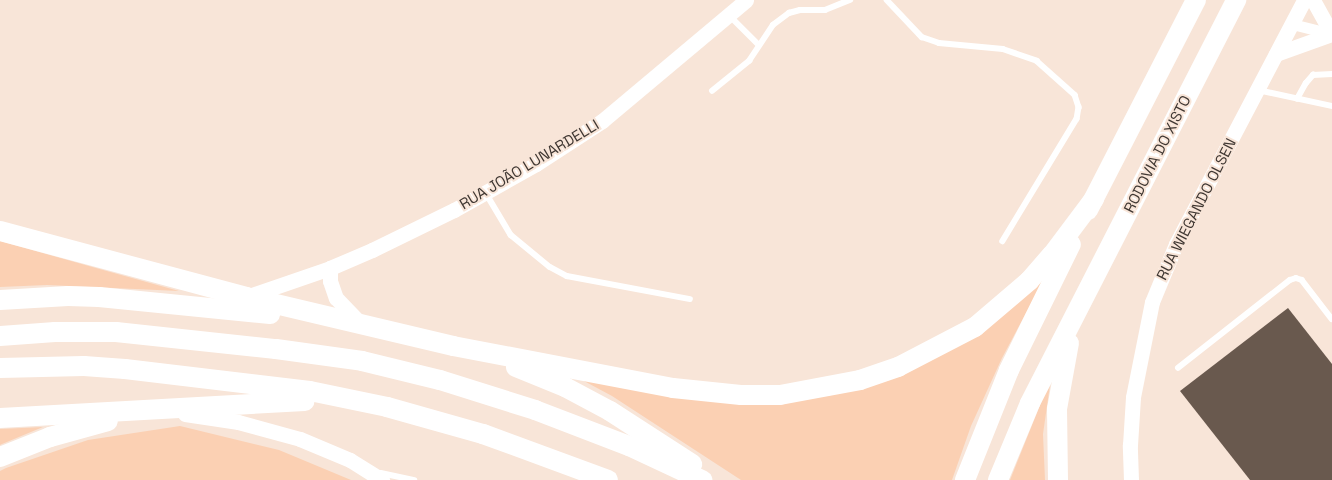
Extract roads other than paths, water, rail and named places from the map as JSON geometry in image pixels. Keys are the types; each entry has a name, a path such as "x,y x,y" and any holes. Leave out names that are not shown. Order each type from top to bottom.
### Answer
{"highway":[{"path":"965,480 1009,370 1094,199 1196,0"},
{"name":"RODOVIA DO XISTO","path":"1078,308 1236,0"},
{"path":"0,231 246,297 453,346 702,392 780,395 825,388 898,367 975,327 1029,281 1052,255 1094,199"},
{"path":"0,300 68,296 106,297 363,325"},
{"path":"998,480 1030,403 1078,308"},
{"path":"1058,480 1057,409 1061,378 1078,308"},
{"path":"0,336 55,332 116,332 276,349 362,361 440,380 528,408 628,446 702,480"},
{"path":"453,346 522,369 565,387 623,419 715,480"},
{"path":"0,368 84,366 199,376 310,391 387,407 483,434 608,480"},
{"path":"0,418 151,410 295,400 387,407"},
{"path":"0,457 50,437 151,410"}],"main road":[{"name":"RUA JOÃO LUNARDELLI","path":"246,297 330,268 414,230 486,193 567,145 602,121 746,0"},
{"name":"RUA WIEGANDO OLSEN","path":"1131,480 1130,445 1133,397 1152,302 1176,244 1304,0"},
{"path":"1276,54 1312,39 1332,34 1313,0"},
{"path":"330,268 330,281 336,298 363,325"},
{"path":"151,410 205,416 270,430 326,449 382,480"}],"street":[{"path":"1292,24 1332,34"}],"lane":[{"path":"712,91 749,61 773,25 789,13 800,10 825,10 850,0"},
{"path":"887,0 922,37 939,43 1003,49 1037,61 1074,94 1079,107 1077,119 1003,242"},
{"path":"729,15 759,45"},
{"path":"1297,99 1306,82 1313,76 1332,74"},
{"path":"1257,90 1332,106"},
{"path":"486,193 511,235 550,268 567,276 690,300"},
{"path":"1178,368 1290,280 1296,278 1302,280 1332,319"},
{"path":"368,471 414,480"}]}
